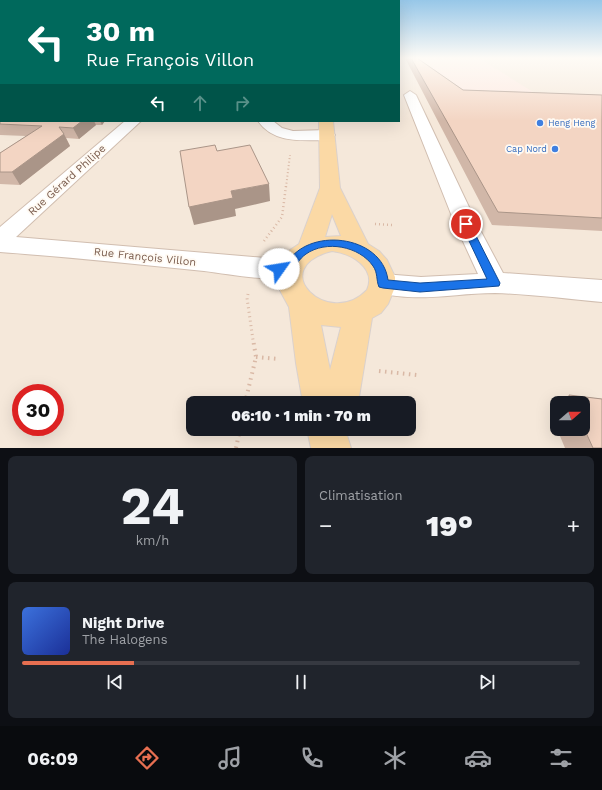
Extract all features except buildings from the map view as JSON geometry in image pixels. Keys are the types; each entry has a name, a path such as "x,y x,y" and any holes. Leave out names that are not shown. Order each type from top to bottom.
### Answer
{"main road":[{"path":"326,128 330,188 358,248"},
{"path":"310,247 330,188"},
{"path":"332,243 346,244 358,248 377,263 382,273 383,284 380,295 372,305 359,312 345,315 330,314 315,310 303,303 293,292 289,281 289,269 294,260 301,253 310,247 332,243"},
{"path":"303,303 312,363 319,396"},
{"path":"341,396 359,312"},
{"path":"328,436 331,448"},
{"path":"331,448 334,436"}],"street":[{"path":"413,103 466,224 495,283"},
{"name":"Rue Gérard Philipe","path":"0,239 133,122"},
{"path":"266,122 271,128 282,133 292,135 326,128"},
{"name":"Rue François Villon","path":"0,244 63,248 262,268 289,269"},
{"path":"383,284 420,288 495,283 602,291"}],"path":[{"path":"236,448 239,436"}],"shaded area":[{"path":"400,79 602,79 602,448 0,448 0,122 400,122"},
{"path":"432,79 512,79 538,95 446,92"}],"place":[{"name":"Heng Heng","path":"540,123"},
{"name":"Cap Nord","path":"555,149"}],"route":[{"path":"279,269 289,269 294,260 310,247 332,243 346,244 358,248 368,255 377,263 382,273 383,284 420,288 495,283 466,224"}]}
